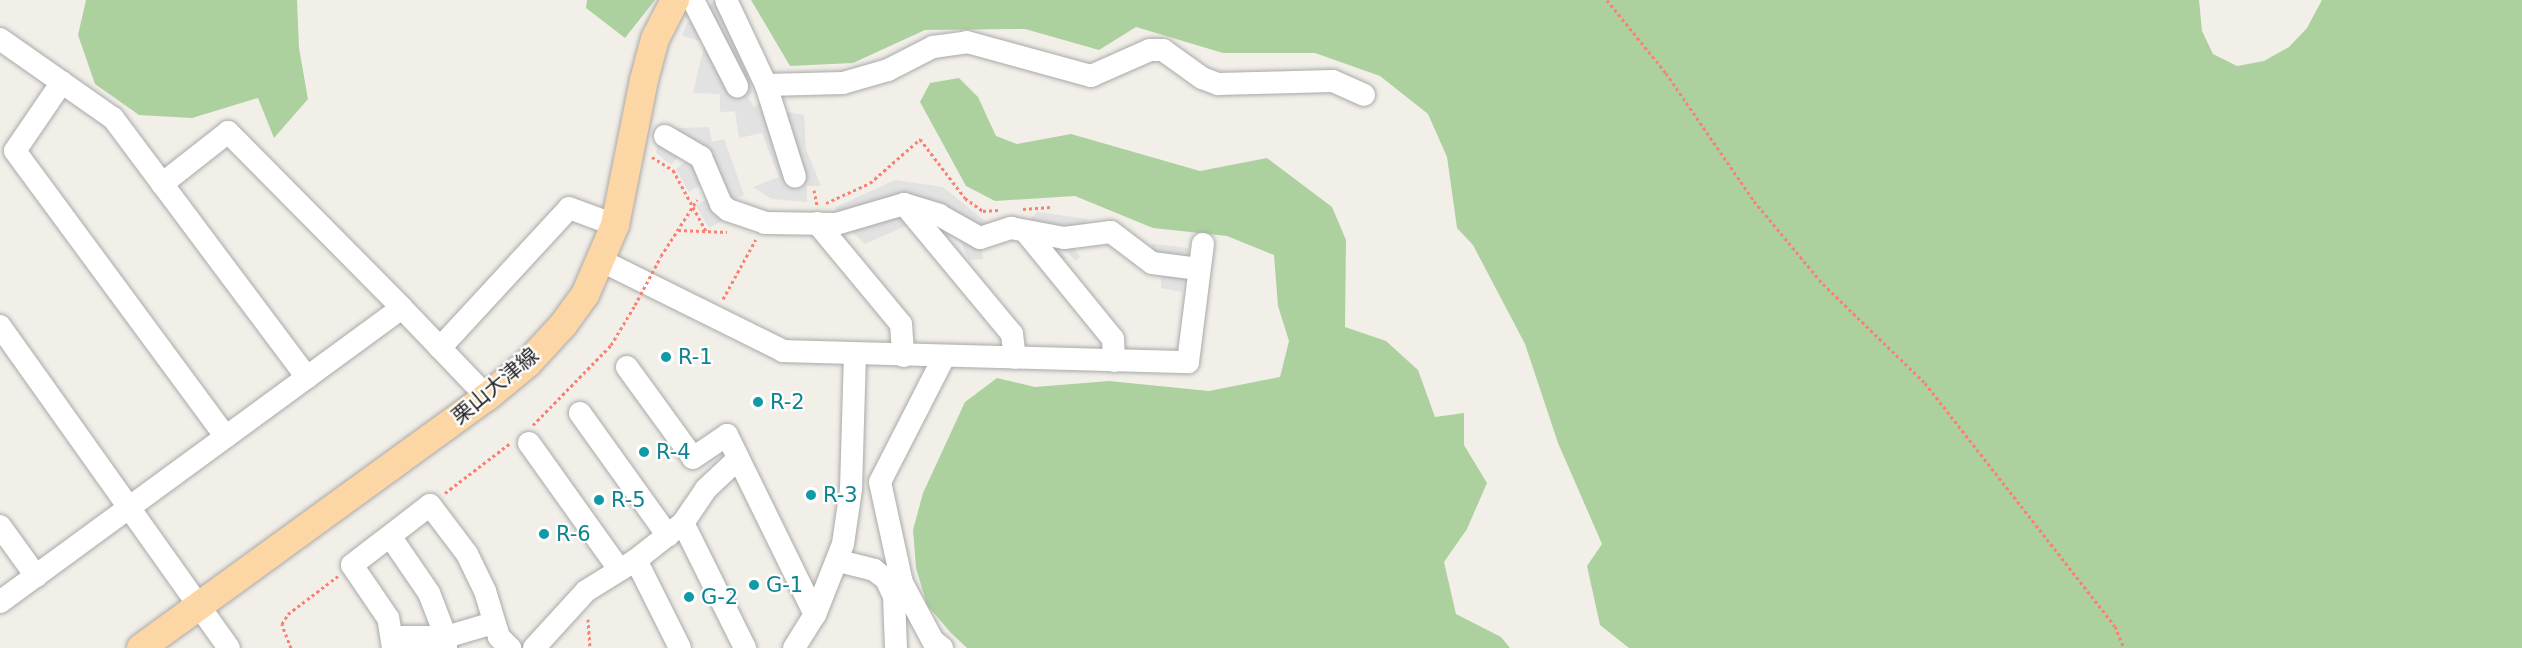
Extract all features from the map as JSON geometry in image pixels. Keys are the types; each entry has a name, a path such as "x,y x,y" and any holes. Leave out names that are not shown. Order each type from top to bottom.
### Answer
{"main road":[{"name":"栗山大津線","path":"141,648 487,397 528,363 563,325 585,295 602,261 615,225 650,59 675,0"}],"street":[{"path":"693,0 737,86"},
{"path":"726,0 766,85 795,177"},
{"path":"0,39 113,118 307,378"},
{"path":"766,85 843,83 888,70 933,47 967,42 1091,76 1150,50 1163,50 1202,78 1218,84 1333,81 1364,95"},
{"path":"62,82 15,151 226,437"},
{"path":"162,184 228,132 487,397"},
{"path":"665,136 700,157 728,210 765,223 818,215 843,222 904,204 939,215 980,238 1011,228 1064,238 1111,232 1152,263 1200,269"},
{"path":"904,204 1011,334 1015,358"},
{"path":"440,348 569,208 615,225"},
{"path":"818,215 901,324 903,356"},
{"path":"1025,231 1113,339 1114,361"},
{"path":"602,261 783,351 855,355 1188,362 1203,244"},
{"path":"0,602 402,308"},
{"path":"0,326 229,648"},
{"path":"794,648 815,615 839,561 851,489 855,355"},
{"path":"942,648 933,641 902,583 880,482 944,357"},
{"path":"627,367 693,458 727,435 815,615"},
{"path":"580,413 675,530 745,648"},
{"path":"524,437 627,564 680,648"},
{"path":"534,648 586,591 675,530 706,489 738,459"},
{"path":"493,623 446,643 394,642 388,618 352,565 430,505 467,554 485,591 493,623 510,648"},
{"path":"0,526 36,576"},
{"path":"390,536 424,584 446,643"},
{"path":"839,561 874,570 886,579 894,596 896,648"}],"path":[{"path":"1607,0 1666,73 1754,201 1823,284 1925,383 2115,626 2124,648"},
{"path":"651,156 673,170 706,231"},
{"path":"430,505 524,437 611,345 661,256 710,179"},
{"path":"814,190 818,215"},
{"path":"291,648 282,624 288,614 352,565"}],"green space":[{"path":"86,0 297,0 299,48 308,99 274,138 258,98 192,118 139,115 95,84 78,35"},
{"path":"587,0 655,0 625,38 586,8"},
{"path":"751,0 2199,0 2202,31 2213,54 2237,66 2264,61 2289,47 2307,28 2322,0 2522,0 2522,648 1629,648 1600,625 1587,566 1602,544 1558,443 1525,344 1473,245 1457,228 1447,157 1428,114 1380,76 1315,53 1223,53 1136,27 1099,50 1025,29 925,30 853,63 790,66"},
{"path":"959,78 978,97 996,136 1017,144 1071,134 1200,171 1267,158 1332,207 1346,240 1345,327 1386,341 1418,370 1435,417 1464,413 1464,445 1487,483 1467,529 1444,562 1456,614 1501,637 1510,648 967,648 951,633 927,605 916,568 913,530 923,493 965,402 997,378 1035,387 1109,381 1209,391 1280,377 1289,341 1278,306 1274,255 1227,236 1153,228 1075,196 995,201 966,186 920,102 930,83"}],"shaded area":[{"path":"714,2 731,33 753,93 748,97 754,107 763,101 782,111 804,115 806,149 821,186 807,186 807,202 772,199 753,187 779,177 762,133 739,138 735,111 720,112 720,94 693,93 705,42 682,36 687,23"},
{"path":"709,127 712,142 724,139 744,195 731,200 722,221 709,228 696,206 708,198 701,185 689,192 676,169 687,161 681,154 671,165 656,153 661,129"},
{"path":"895,180 943,187 990,225 981,246 983,259 969,260 960,241 932,223 910,224 865,244 837,217 836,207"},
{"path":"1037,212 1088,219 1074,248 1080,257 1075,261 1066,250 1059,249 1066,258 1060,263 1027,223"},
{"path":"1152,244 1189,248 1182,292 1161,288 1161,274 1151,258"}],"place":[{"name":"R-1","path":"666,357"},
{"name":"R-2","path":"758,402"},
{"name":"R-4","path":"644,452"},
{"name":"R-3","path":"811,495"},
{"name":"R-5","path":"599,500"},
{"name":"R-6","path":"544,534"},
{"name":"G-1","path":"754,585"},
{"name":"G-2","path":"689,597"}]}
